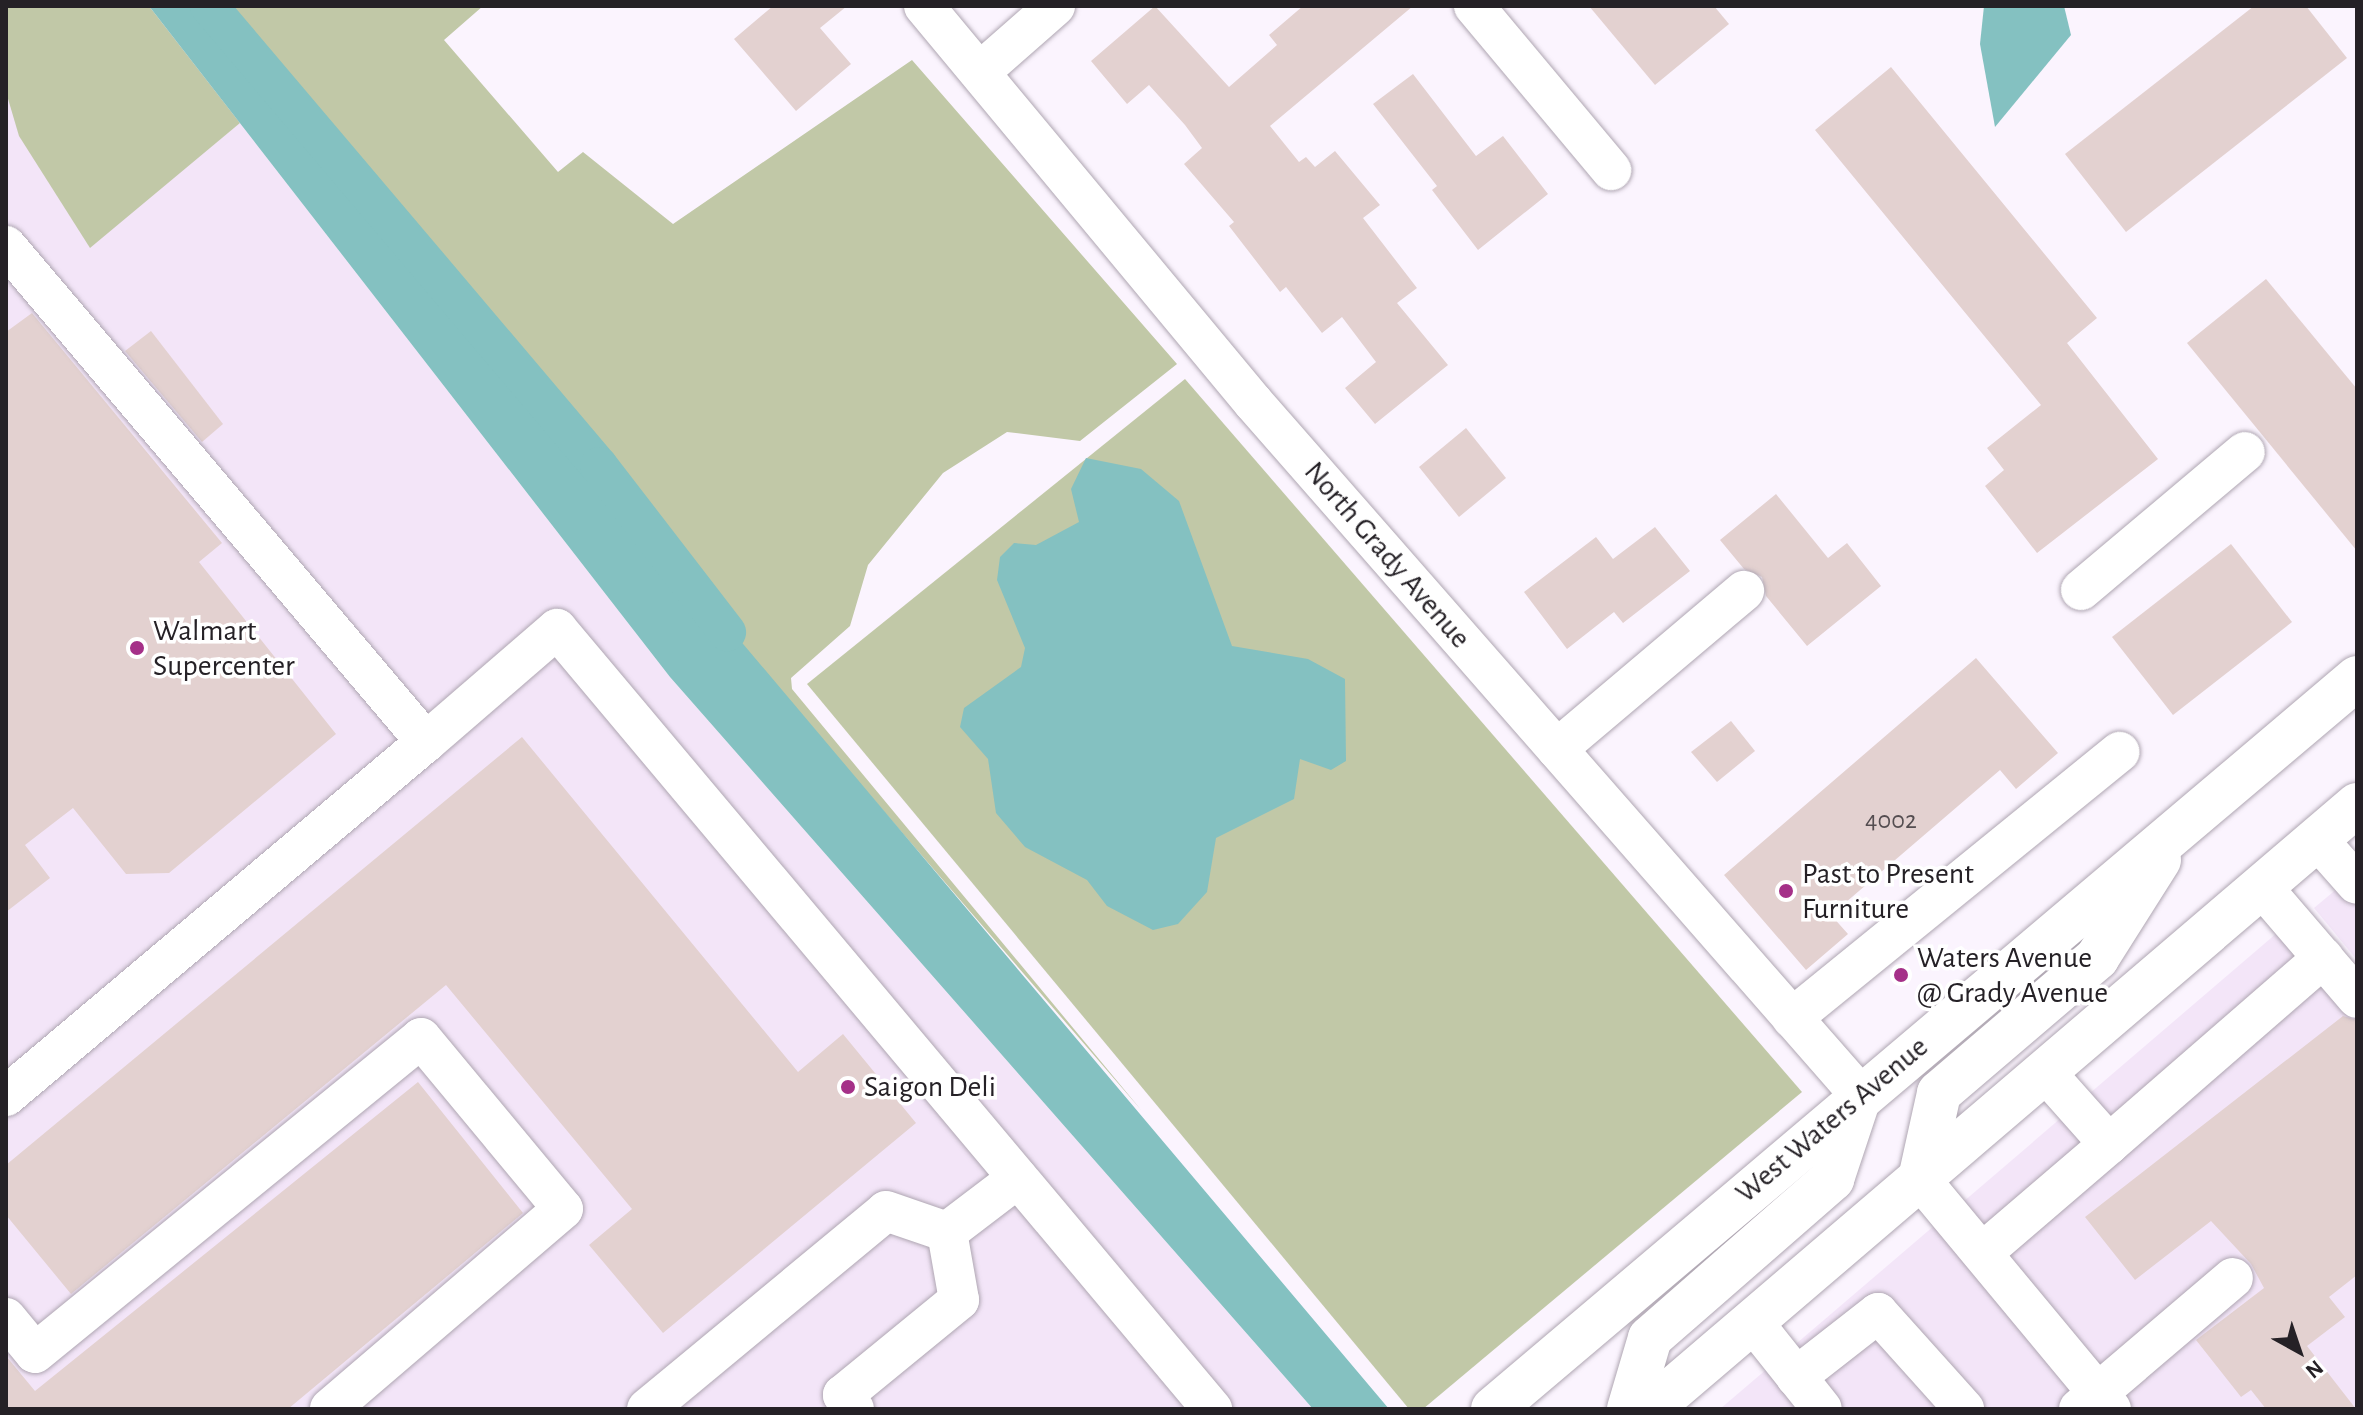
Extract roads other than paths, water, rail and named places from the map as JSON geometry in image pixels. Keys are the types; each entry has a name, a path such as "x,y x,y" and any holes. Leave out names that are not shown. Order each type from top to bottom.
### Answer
{"main road":[{"name":"West Waters Avenue","path":"1493,1409 1860,1095 2357,678"},
{"path":"1650,1409 2357,805"},
{"path":"1920,1179 1939,1093 2097,958 2179,827"},
{"path":"1629,1409 1650,1338 1832,1179 1860,1095"}],"street":[{"name":"North Grady Avenue","path":"924,6 1253,402 1860,1095"},
{"path":"980,72 1055,6"},
{"path":"1474,6 1611,170"},
{"path":"6,246 426,742"},
{"path":"2081,590 2245,452"},
{"path":"1557,749 1744,591"},
{"path":"6,1096 557,629 1212,1409"},
{"path":"1792,1018 2119,752"},
{"path":"2317,839 2357,884"},
{"path":"2262,887 2357,998"},
{"path":"1982,1253 2323,958"},
{"path":"6,1318 35,1353 421,1038 563,1209 330,1409"},
{"path":"2045,1072 2109,1144"},
{"path":"947,1232 1018,1178"},
{"path":"1920,1179 1982,1253 2095,1403 2233,1278"},
{"path":"647,1409 886,1211 947,1232"},
{"path":"841,1404 959,1300 947,1232"},
{"path":"1796,1377 1878,1313 1964,1409"},
{"path":"1752,1321 1822,1409"}],"water":[{"path":"149,6 215,6 235,42 1389,1409 1313,1409 670,677"},
{"path":"1984,6 2064,6 2071,35 1995,127 1980,44"},
{"path":"1086,458 1141,469 1179,501 1232,646 1308,659 1345,679 1346,761 1331,770 1300,759 1294,799 1216,838 1207,892 1178,924 1153,930 1107,906 1087,880 1025,847 996,813 988,759 960,727 964,708 1021,667 1025,648 997,580 1000,557 1014,543 1036,545 1079,522 1071,489"}],"waterway":[{"path":"209,6 599,466 727,632"}],"place":[{"name":"Walmart Supercenter","path":"137,648"},
{"name":"Past to Present Furniture","path":"1786,891"},
{"name":"Waters Avenue @ Grady Avenue","path":"1901,975"},
{"name":"Saigon Deli","path":"848,1087"}]}
